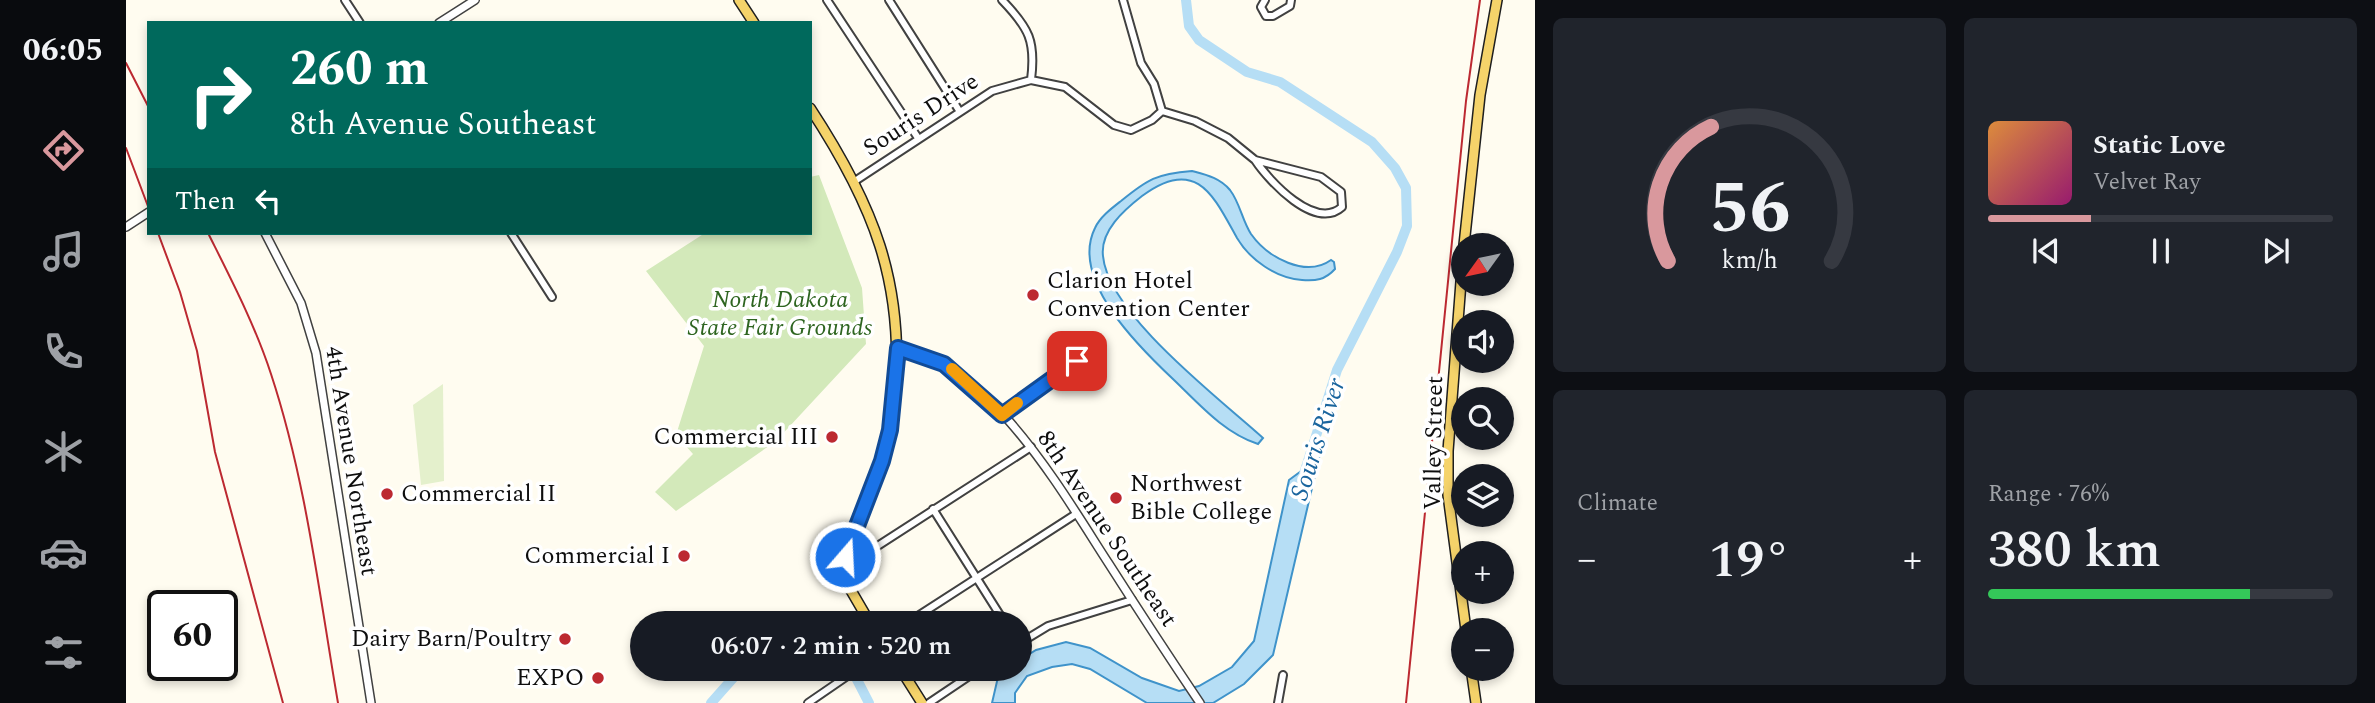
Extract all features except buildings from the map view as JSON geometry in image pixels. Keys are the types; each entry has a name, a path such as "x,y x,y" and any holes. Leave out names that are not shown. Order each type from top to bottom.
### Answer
{"main road":[{"path":"739,0 753,21"},
{"path":"1465,233 1480,95 1497,0"},
{"path":"812,111 856,181 886,260 898,348 895,399"},
{"name":"Valley Street","path":"1460,296 1448,475 1465,618"},
{"path":"863,611 849,587 845,567 849,543 882,461 896,384"},
{"path":"908,681 922,703"},
{"path":"1473,681 1476,703"}],"street":[{"path":"345,0 359,21"},
{"path":"442,21 475,0"},
{"path":"827,0 918,138"},
{"path":"889,0 960,112"},
{"path":"1002,0 1028,31 1034,52 1031,80"},
{"path":"1123,0 1141,63 1154,84 1162,111 1195,121 1228,138 1255,160 1264,173 1294,202 1324,214 1335,213 1342,207 1341,192 1321,177 1255,160"},
{"path":"1265,0 1261,7 1266,16 1282,12 1290,6 1291,0"},
{"name":"Souris Drive","path":"856,181 992,90 1031,80 1065,87 1114,125 1131,130 1153,120 1162,111"},
{"path":"126,227 147,213"},
{"name":"4th Avenue Northeast","path":"266,235 301,303 316,353 371,703"},
{"path":"512,235 552,298"},
{"name":"8th Avenue Southeast","path":"898,348 944,364 1002,415 1031,447 1200,703"},
{"path":"1002,415 1077,361"},
{"path":"845,567 1031,447"},
{"path":"933,509 997,611"},
{"path":"925,611 1076,514"},
{"path":"1032,636 1048,626 1132,600"},
{"path":"1278,703 1283,675"},
{"path":"808,703 841,681"},
{"path":"929,703 962,681"}],"green space":[{"name":"North Dakota State Fair Grounds","path":"819,175 862,288 866,344 776,441 676,511 655,492 693,454 676,435 704,346 646,271 702,235 812,235 812,177"},
{"path":"443,384 444,481 421,485 413,405"}],"water":[{"path":"1192,171 1213,178 1230,190 1251,234 1277,258 1310,267 1331,260 1334,262 1335,269 1328,276 1316,280 1292,279 1273,272 1249,254 1211,196 1202,186 1190,180 1161,184 1142,196 1121,215 1105,238 1103,256 1110,279 1124,303 1144,329 1169,354 1263,438 1258,444 1234,433 1213,417 1144,350 1112,312 1092,269 1090,248 1095,228 1107,213 1138,187 1153,179"},
{"path":"1319,458 1273,655 1244,684 1213,703 1147,703 1090,669 1072,664 1032,674 1032,652 1066,642 1090,648 1142,678 1179,691 1199,686 1232,667 1254,641 1289,480"},
{"path":"997,681 1023,681 1015,693 1015,703 992,703"}],"waterway":[{"name":"Souris River","path":"1186,0 1189,26 1199,40 1247,72 1280,82 1372,142 1395,168 1406,188 1407,226 1397,252 1337,370 1302,480"},
{"path":"711,703 730,681"},
{"path":"858,681 869,703"}],"railway":[{"path":"1406,703 1466,101 1480,0"},
{"path":"126,63 147,104"},
{"path":"126,148 147,204"},
{"path":"159,235 180,292 197,351 215,452 283,703"},
{"path":"209,235 258,338 283,414 303,496 338,703"}],"slow traffic":[{"path":"952,369 1002,415 1017,403"}],"place":[{"name":"Clarion Hotel Convention Center","path":"1033,295"},
{"name":"Commercial III","path":"832,437"},
{"name":"Commercial II","path":"387,494"},
{"name":"Northwest Bible College","path":"1116,498"},
{"name":"Commercial I","path":"684,556"},
{"name":"Dairy Barn/Poultry","path":"565,639"},
{"name":"EXPO","path":"598,678"}],"route":[{"path":"845,557 882,461 890,430 898,348 944,364 971,384 1002,415 1077,361"}]}
